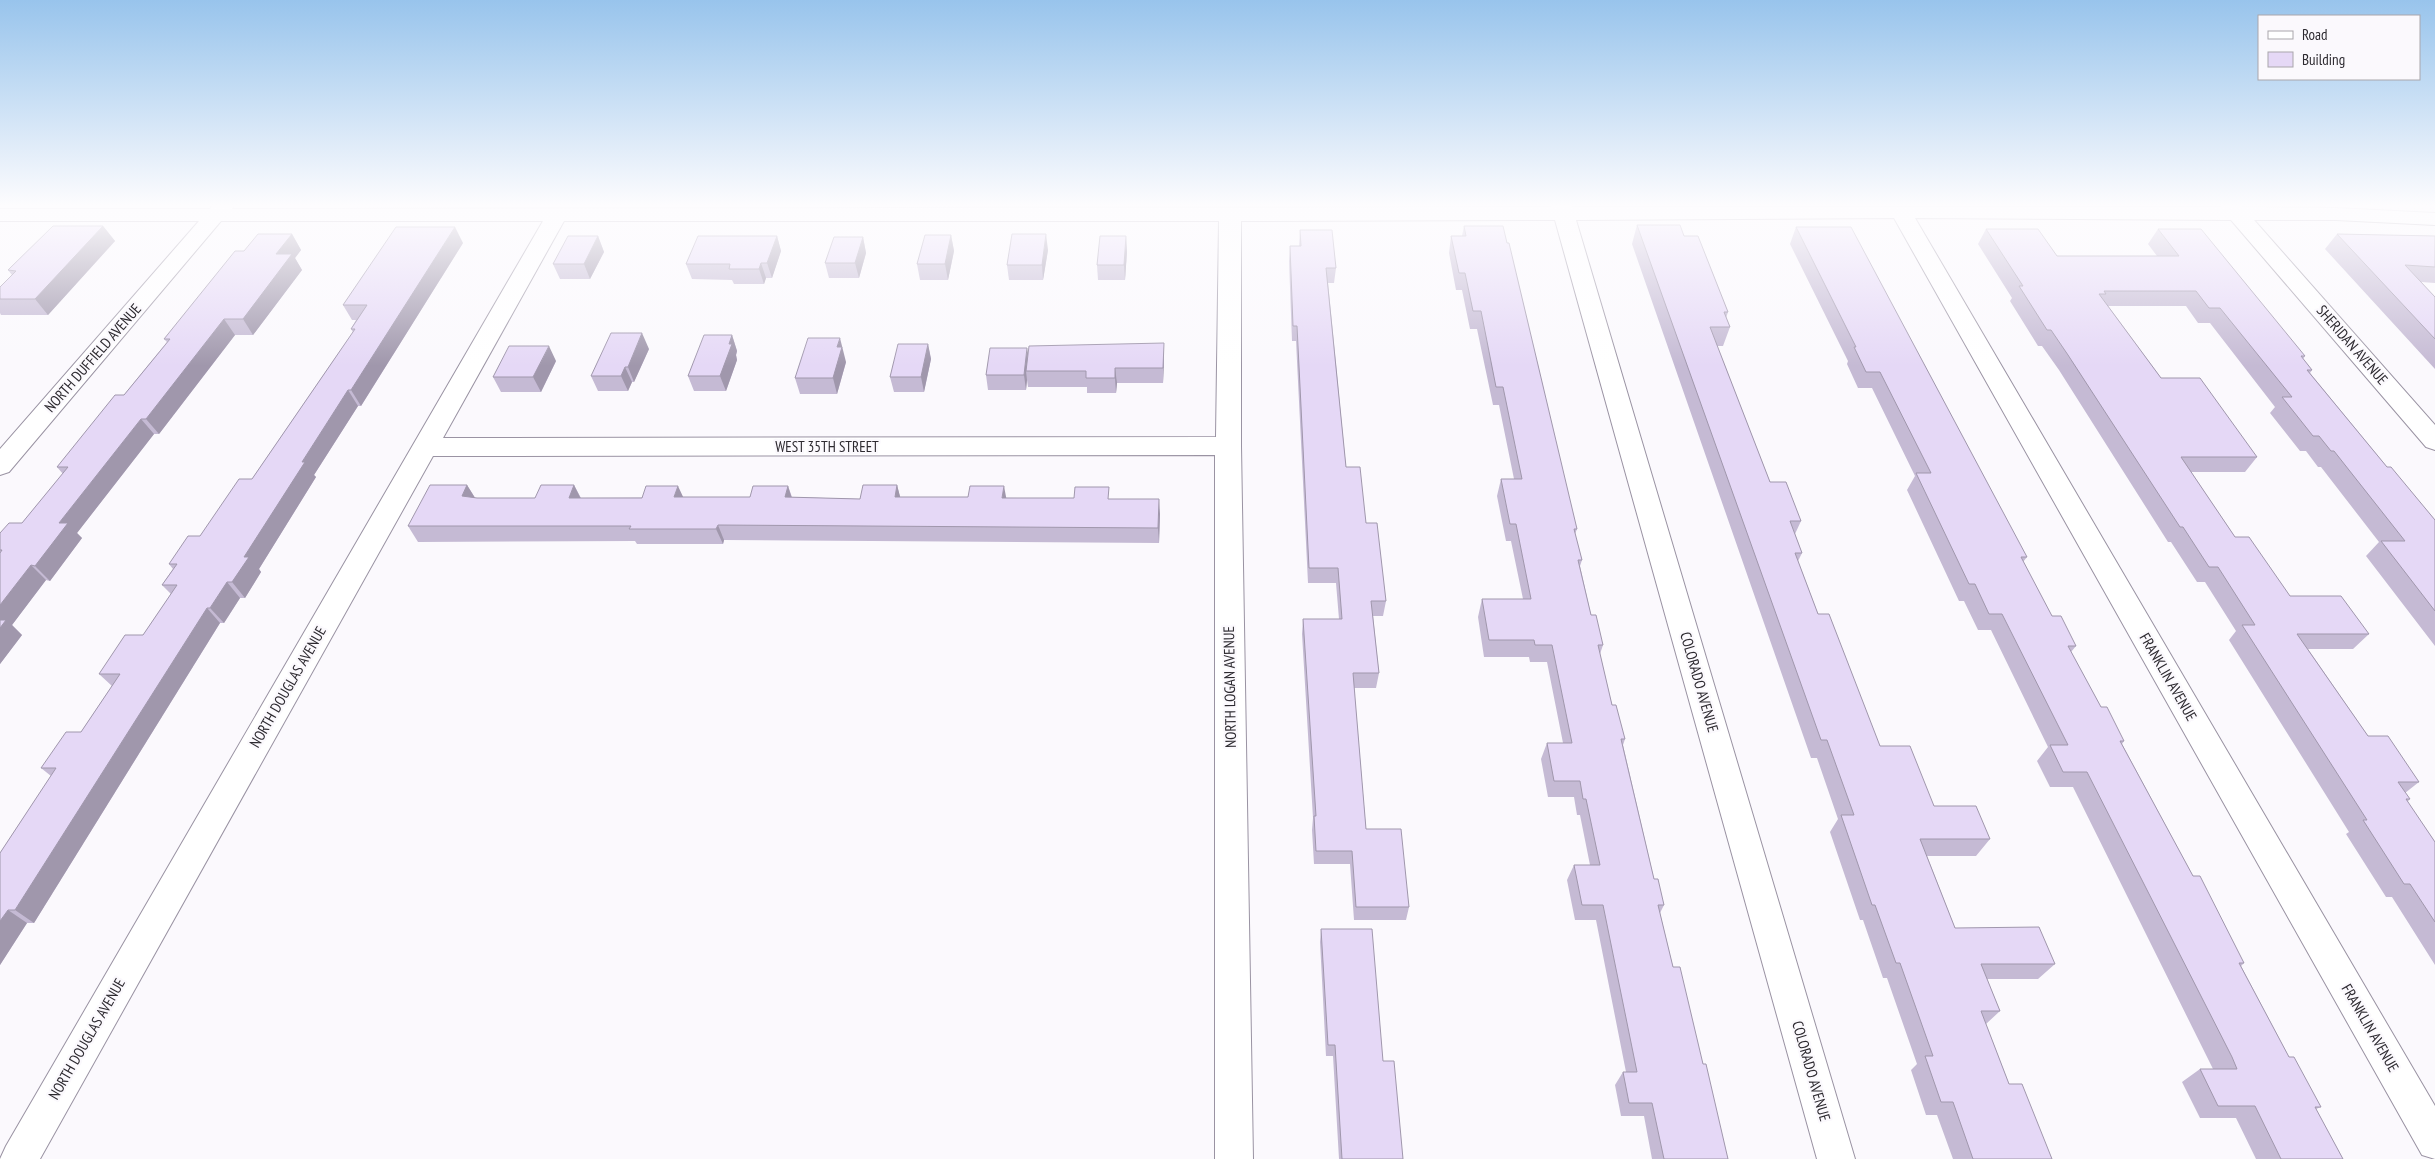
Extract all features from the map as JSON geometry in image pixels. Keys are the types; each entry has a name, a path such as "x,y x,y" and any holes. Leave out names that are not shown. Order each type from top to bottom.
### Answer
{"street":[{"name":"NORTH DUFFIELD AVENUE","path":"0,466 179,258"},
{"name":"NORTH DOUGLAS AVENUE","path":"19,1159 533,258"},
{"name":"NORTH LOGAN AVENUE","path":"1230,258 1228,446 1234,1159"},
{"name":"COLORADO AVENUE","path":"1576,258 1836,1159"},
{"name":"FRANKLIN AVENUE","path":"1927,258 2435,1142"},
{"name":"SHERIDAN AVENUE","path":"2276,258 2435,441"},
{"name":"WEST 35TH STREET","path":"426,447 1228,446"}],"building":[{"path":"20,258 73,258 35,299 0,299 0,287 16,271 8,270"},
{"path":"229,258 289,258 243,319 224,319 146,419 141,419 59,523 68,523 35,566 31,565 0,605 0,553 2,550 0,550 0,533 9,523 22,523 68,467 57,467 115,395 124,395 170,339 164,339"},
{"path":"375,258 435,258 351,390 348,390 302,462 305,462 244,557 249,557 232,582 227,582 210,608 207,608 15,910 8,910 0,921 0,853 56,768 41,768 66,732 81,732 120,674 99,674 125,635 143,635 177,585 162,585 177,564 169,564 188,536 200,536 239,479 252,479 355,329 351,329 367,305 343,305"},
{"path":"556,258 587,258 584,264 553,264"},
{"path":"689,258 769,258 767,263 761,263 759,269 729,269 730,264 686,264"},
{"path":"827,258 857,258 855,263 825,263"},
{"path":"919,258 946,258 945,264 917,264"},
{"path":"1008,258 1043,258 1042,265 1007,265"},
{"path":"1098,258 1124,258 1124,265 1097,265"},
{"path":"1290,258 1335,258 1336,268 1326,268 1346,467 1360,467 1366,523 1377,523 1386,601 1371,601 1379,673 1353,673 1366,829 1401,829 1409,907 1356,907 1352,851 1316,851 1314,816 1316,816 1303,619 1342,619 1338,568 1309,568 1297,326 1293,326"},
{"path":"1456,258 1513,258 1577,529 1574,529 1582,560 1578,560 1591,615 1596,615 1603,645 1598,645 1612,705 1616,705 1625,739 1621,739 1654,879 1658,879 1664,905 1658,905 1673,967 1680,967 1703,1064 1706,1064 1728,1159 1664,1159 1652,1103 1629,1103 1623,1072 1637,1072 1603,905 1582,905 1574,865 1600,865 1586,799 1583,799 1580,781 1554,781 1547,743 1572,743 1552,645 1535,645 1534,640 1489,640 1482,599 1531,599 1516,524 1510,524 1501,479 1522,479 1503,387 1496,387 1481,311 1473,311 1465,273 1459,273"},
{"path":"1649,258 1707,258 1728,312 1724,312 1730,327 1710,327 1770,482 1786,482 1801,521 1790,521 1802,553 1795,553 1818,614 1829,614 1880,746 1910,746 1934,806 1976,806 1990,839 1920,839 1955,928 2039,927 2055,964 1981,964 2000,1011 1981,1011 2009,1084 2022,1084 2052,1159 1973,1159 1953,1102 1941,1102 1925,1056 1933,1056 1900,963 1896,963 1875,905 1872,905 1841,815 1854,815 1827,740 1821,740"},
{"path":"1812,258 1868,258 2027,557 2021,557 2052,616 2061,616 2076,646 2068,646 2101,707 2107,707 2124,741 2120,741 2193,876 2200,876 2244,963 2239,963 2289,1057 2294,1057 2321,1107 2315,1107 2343,1159 2281,1159 2255,1106 2218,1106 2200,1069 2237,1069 2232,1057 2087,772 2063,772 2050,745 2068,745 2002,614 1989,614 1975,584 1969,584 1916,473 1931,473 1880,372 1866,372 1854,347 1856,347"},
{"path":"2005,258 2225,258 2305,356 2301,356 2312,370 2307,370 2387,467 2391,467 2435,520 2435,611 2381,541 2405,541 2334,451 2331,451 2319,436 2313,436 2282,397 2292,397 2220,308 2209,308 2196,291 2104,291 2106,294 2099,294 2161,378 2200,378 2257,457 2181,457 2235,537 2249,537 2290,596 2341,596 2369,634 2297,634 2368,736 2388,736 2419,782 2398,782 2410,799 2406,799 2435,842 2435,922 2410,884 2404,884 2363,820 2367,820 2242,625 2255,625 2218,567 2209,567 2183,527 2180,527 2068,355 2051,330 2047,330 2019,286 2023,286"},
{"path":"2359,258 2435,258 2435,267 2405,265 2435,297 2435,339"},
{"path":"611,333 642,333 628,367 625,367 621,376 591,376"},
{"path":"704,335 732,335 729,344 732,344 720,376 688,376"},
{"path":"808,338 840,338 837,347 842,347 833,378 795,378"},
{"path":"1164,343 1163,368 1115,368 1115,378 1086,378 1086,371 1026,371 1029,346"},
{"path":"898,344 928,344 921,377 890,377"},
{"path":"509,346 549,346 533,377 493,377"},
{"path":"990,348 1027,348 1024,375 986,375"},
{"path":"430,485 467,485 462,496 477,498 535,498 541,485 574,485 569,498 642,498 646,486 678,486 674,497 750,497 753,486 788,486 785,497 860,499 863,485 897,485 895,497 968,497 970,486 1004,486 1002,498 1074,498 1075,487 1109,487 1108,499 1159,499 1158,528 718,525 716,529 629,529 631,526 408,526"},
{"path":"0,620 6,620 0,628"},
{"path":"1321,929 1372,929 1383,1061 1394,1061 1403,1159 1342,1159 1335,1045 1328,1045"}]}
